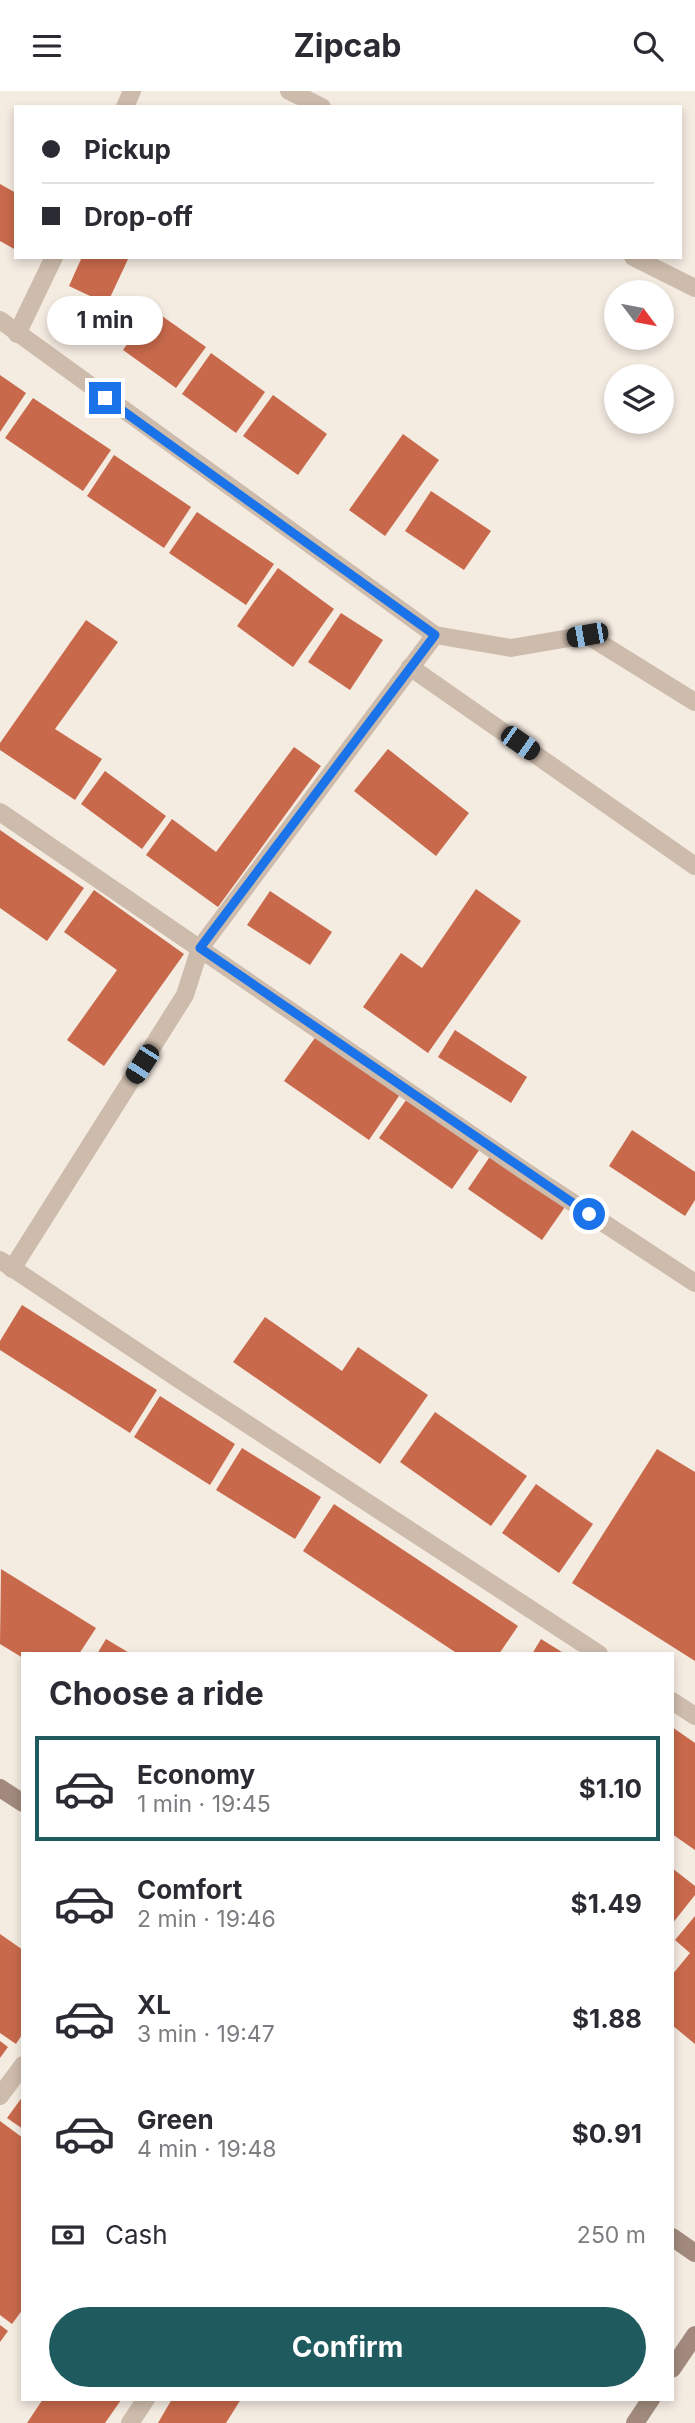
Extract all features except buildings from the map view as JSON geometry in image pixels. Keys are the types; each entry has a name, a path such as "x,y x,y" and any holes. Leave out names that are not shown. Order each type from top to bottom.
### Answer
{"main road":[{"path":"0,1788 21,1802"},
{"path":"674,2238 692,2246"},
{"path":"674,2366 695,2335"},
{"path":"635,2423 650,2401"}],"street":[{"path":"289,91 318,105"},
{"path":"17,334 53,259"},
{"path":"637,259 695,288"},
{"path":"0,320 435,635 510,649 587,635 695,702"},
{"path":"435,635 200,948 185,995 6,1265 596,1652"},
{"path":"410,667 695,866"},
{"path":"0,812 515,1164 695,1283"},
{"path":"674,1702 695,1716"},
{"path":"0,2096 21,2068"},
{"path":"130,2423 145,2401"}],"route":[{"path":"105,398 435,635 200,948 589,1214"}]}
